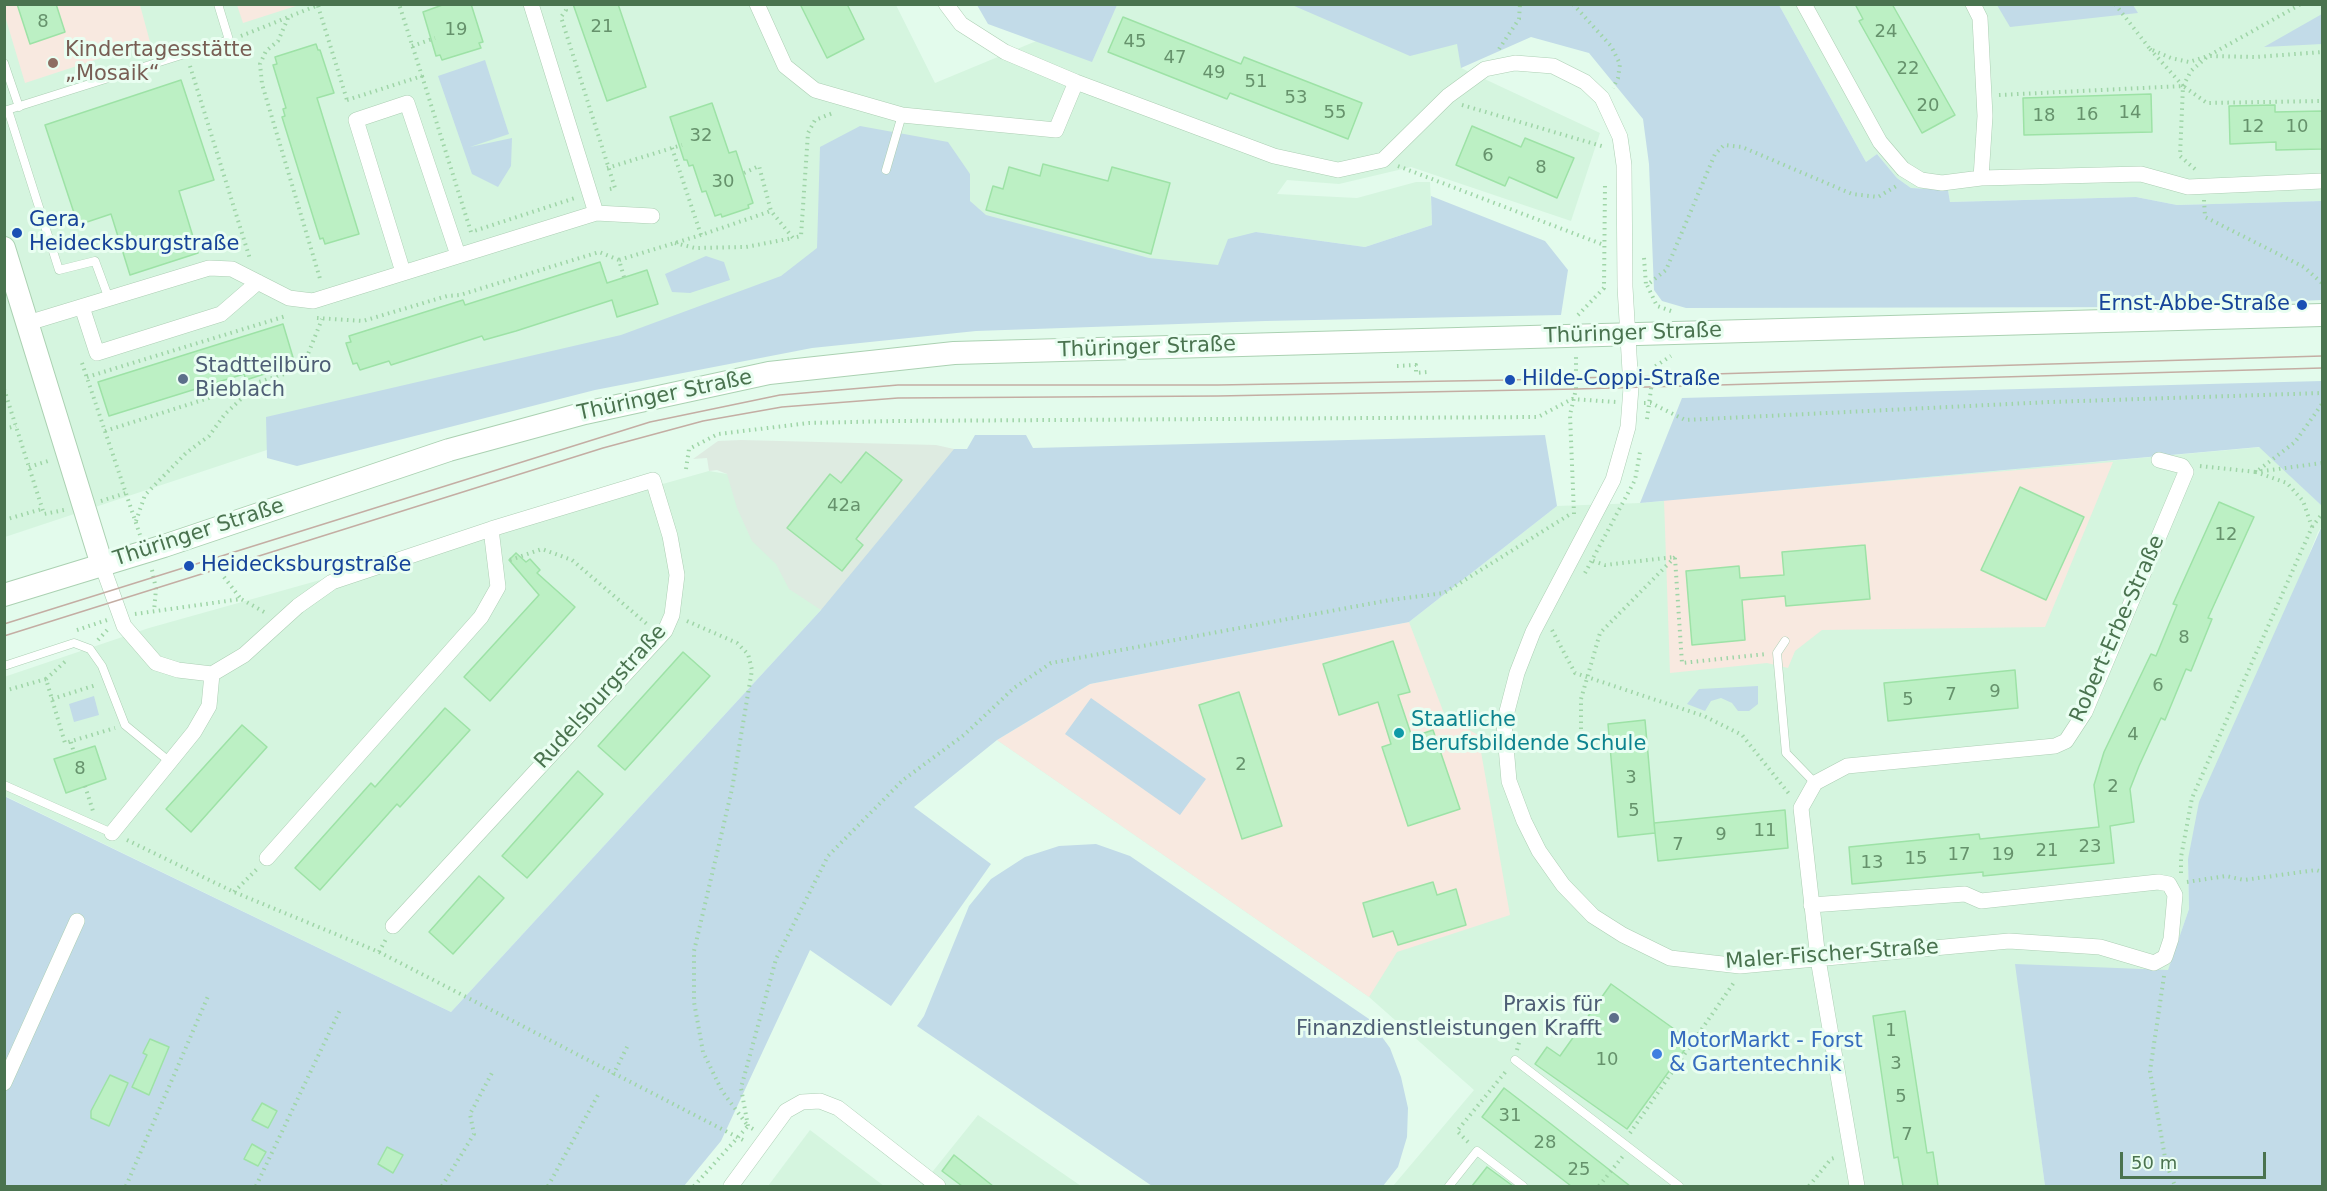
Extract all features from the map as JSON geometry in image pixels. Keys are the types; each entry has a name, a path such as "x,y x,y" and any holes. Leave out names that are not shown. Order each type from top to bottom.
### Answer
{"main road":[{"path":"4,248 102,565"},
{"name":"Thüringer Straße","path":"4,595 146,551 449,450 585,413 769,373 954,353 2322,315"}],"street":[{"path":"531,4 596,213"},
{"path":"757,4 785,66 815,90 902,115 1056,130 1076,82"},
{"path":"946,4 961,24 1005,52 1076,82 1274,156 1338,170 1383,160 1448,96 1485,69 1515,63 1552,66 1585,82 1602,98 1620,136 1624,165 1628,335"},
{"path":"1804,4 1880,142 1908,173 1921,180 1942,183 1982,178 2141,174 2188,187 2322,181"},
{"path":"1973,4 1980,18 1984,96 1982,178"},
{"path":"403,272 356,120 407,104 458,255"},
{"path":"28,323 209,268 232,269 289,298 313,301 596,213 652,216"},
{"path":"82,307 97,353 221,314 258,282"},
{"name":"Maler-Fischer-Straße","path":"1628,335 1630,403 1628,427 1613,480 1533,632 1517,673 1504,723 1509,781 1524,821 1539,851 1563,885 1593,916 1623,935 1670,958 1740,966 2009,941 2100,947 2154,963 2165,957 2171,939 2175,895 2169,884 2158,882 1981,901 1965,894 1810,905"},
{"path":"2159,460 2182,466 2186,472"},
{"name":"Robert-Erbe-Straße","path":"1815,783 1847,766 2055,746 2066,741 2085,712 2186,472"},
{"name":"Rudelsburgstraße","path":"212,674 244,655 280,621 332,582 491,529 653,480 670,536 676,575 672,615 660,636 393,926"},
{"path":"267,858 481,617 498,587 491,529"},
{"path":"102,565 120,616 139,645 156,663 178,670 212,674 210,706 194,732 112,833"},
{"path":"1815,783 1801,808 1810,905 1857,1186"},
{"path":"4,1083 77,921"},
{"path":"731,1186 786,1111 802,1102 820,1101 838,1108 938,1186"}],"lane":[{"path":"109,299 95,261 59,270 6,111 229,40 218,4"},
{"path":"4,63 19,107"},
{"path":"886,170 902,115"},
{"path":"1785,641 1777,653 1786,753 1815,783"},
{"path":"4,666 74,643 90,649 102,666 125,725 170,762"},
{"path":"4,784 112,833"},
{"path":"1515,1060 1679,1186"},
{"path":"1449,1186 1477,1151 1523,1186"}],"path":[{"path":"399,4 471,231"},
{"path":"452,239 590,194 615,189 561,17 566,10 564,4"},
{"path":"1485,69 1519,19 1520,4"},
{"path":"1573,4 1611,46 1620,64 1618,78 1612,90 1602,98"},
{"path":"2115,4 2183,86 2207,103 2322,101"},
{"path":"2301,4 2208,56 2190,71 2183,86 2180,156 2204,177 2205,217 2304,267 2322,283"},
{"path":"238,37 319,5 347,100 356,120"},
{"path":"288,18 278,41 266,51 260,64 262,84 322,285 314,288"},
{"path":"412,46 435,38"},
{"path":"2150,49 2171,58 2189,62 2208,56 2256,57 2322,52"},
{"path":"186,54 251,263"},
{"path":"347,100 422,76"},
{"path":"1984,96 2183,86"},
{"path":"1457,104 1606,147 1606,158"},
{"path":"675,243 694,248 746,248 801,236 810,126 822,116 840,114"},
{"path":"607,168 681,145"},
{"path":"1646,425 1654,367 1668,356 1686,353 1685,312 1670,311 1657,306 1647,285 1666,270 1715,154 1724,145 1742,147 1852,194 1878,196 1898,185 1908,173"},
{"path":"672,148 701,235"},
{"path":"1402,157 1394,164 1604,245"},
{"path":"744,173 759,166 771,211 793,238"},
{"path":"1587,529 1572,513 1570,415 1576,389 1577,316 1604,288 1605,179"},
{"path":"312,318 363,321 447,296 460,295 599,252 619,260 771,211"},
{"path":"619,260 624,277"},
{"path":"87,377 281,316 291,317"},
{"path":"105,431 297,370 306,359 322,319"},
{"path":"80,355 146,551 156,589 154,611 241,599"},
{"path":"1397,366 1416,365 1416,373 1427,372"},
{"path":"136,522 145,495 186,453 209,436 225,414 258,383"},
{"path":"4,389 7,406 16,426 44,514 84,506 126,493"},
{"path":"686,470 690,449 718,434 809,423 1538,417 1572,399 1650,403 1685,420 2050,402 2322,393"},
{"path":"2256,472 2295,442 2322,404"},
{"path":"4,429 16,426"},
{"path":"1581,579 1593,561 1635,480 1642,447"},
{"path":"2256,472 2322,464"},
{"path":"2186,472 2201,465 2256,472 2287,483 2303,501 2312,527"},
{"path":"4,520 42,509"},
{"path":"748,1125 741,1088 776,958 828,856 903,780 964,735 1014,688 1051,663 1390,600 1444,593 1572,513"},
{"path":"2322,514 2312,527 2192,798 2181,857 2181,883 2226,876 2244,880 2316,870 2322,872"},
{"path":"2317,521 2322,523"},
{"path":"495,565 542,549 572,560 660,636"},
{"path":"1593,561 1605,565 1675,557"},
{"path":"1675,557 1682,663 1777,653"},
{"path":"1581,735 1581,699 1589,677 1593,650 1600,633 1675,557"},
{"path":"224,577 241,599 280,621"},
{"path":"672,615 737,643 748,654 752,670 732,789 694,951 694,1002 703,1052 722,1091 762,1144"},
{"path":"90,649 120,616"},
{"path":"1551,626 1562,653 1575,673 1704,716 1742,735 1801,808"},
{"path":"4,691 46,679 65,743 125,725"},
{"path":"52,699 108,682"},
{"path":"71,741 74,753"},
{"path":"85,786 98,826"},
{"path":"112,833 234,892 379,952 613,1075 738,1136 762,1144"},
{"path":"234,892 267,858"},
{"path":"2165,969 2150,1071 2166,1163 2175,1186"},
{"path":"1633,1129 1734,983"},
{"path":"126,1186 209,994"},
{"path":"256,1186 341,1008"},
{"path":"1457,1131 1515,1060 1520,1039"},
{"path":"613,1075 628,1045"},
{"path":"442,1186 474,1134 470,1114 493,1071"},
{"path":"548,1186 598,1095"},
{"path":"694,1186 748,1125"},
{"path":"1599,1186 1629,1148"},
{"path":"1809,1186 1831,1159 1851,1153"}],"shaded area":[{"path":"237,4 299,5 243,23"},
{"path":"4,5 896,5 935,83 1075,25 1068,5 1499,5 1461,68 1600,133 1571,221 1411,167 1339,184 1287,180 1277,194 1357,198 1416,182 1430,182 1432,225 1365,247 1256,232 1226,298 893,286 318,433 5,537"},
{"name":"Kindertagesstätte „Mosaik“","path":"4,5 140,5 150,42 25,83 5,16"},
{"path":"977,5 1117,5 1092,62 988,24"},
{"path":"1292,5 1779,5 1866,162 1877,154 1897,178 1911,188 1948,190 1950,202 2136,197 2177,205 2322,201 2322,300 2161,307 1686,308 1662,301 1654,290 1649,164 1643,119 1589,53 1531,37 1461,68 1457,44 1410,56"},
{"path":"1779,5 2322,5 2322,201 2177,205 2136,197 1950,202 1948,190 1911,188 1897,178 1877,154 1866,162"},
{"path":"1997,5 2133,5 2138,13 2010,27"},
{"path":"2322,14 2322,44 2264,47"},
{"path":"485,60 509,134 470,147 512,138 511,166 498,187 472,174 438,76"},
{"path":"860,126 948,142 970,174 970,201 986,215 1149,258 1218,265 1228,239 1256,232 1365,247 1432,225 1431,196 1545,241 1568,270 1561,315 1265,321 976,331 812,348 595,390 297,466 267,458 266,417 621,335 781,276 817,248 820,147"},
{"path":"706,256 724,262 730,280 690,293 672,292 665,274"},
{"path":"2322,381 2322,506 2259,447 1640,503 1682,398"},
{"path":"975,435 1026,435 1033,448 1545,435 1557,506 1409,622 1090,684 997,740 914,807 991,864 891,1006 810,950 721,1141 684,1186 5,1186 4,796 451,1012 821,610 954,449 967,449"},
{"path":"718,441 936,445 954,449 964,462 849,623 821,610 789,589 776,564 752,541 737,508 727,474 717,470 709,471 707,458 693,459"},
{"path":"2262,447 2322,506 2322,526 2188,859 2189,909 2168,971 2016,965 2045,1186 1393,1186 1474,1090 1369,997 997,740 1409,622 1557,506 1640,503"},
{"path":"2113,462 2045,627 1822,630 1795,651 1788,668 1767,663 1670,673 1664,500"},
{"path":"709,471 727,474 821,610 451,1012 5,796 4,677 149,628"},
{"path":"2322,526 2322,1186 2045,1186 2015,964 2168,970 2189,909 2188,859 2199,802"},
{"path":"1409,622 1445,716 1478,735 1510,915 1397,952 1369,997 997,740 1090,684"},
{"path":"1758,686 1758,704 1749,711 1738,711 1732,703 1721,698 1711,701 1705,711 1687,704 1699,689"},
{"path":"94,696 99,715 74,722 69,704"},
{"path":"1091,698 1206,779 1180,815 1065,734"},
{"path":"1096,844 1130,856 1369,1019 1390,1048 1401,1077 1408,1108 1407,1137 1398,1167 1383,1186 1152,1186 917,1026 924,1016 969,906 991,879 1025,857 1059,846"},
{"path":"978,1115 1081,1186 921,1186"},
{"path":"810,1130 884,1186 768,1186"}],"building":[{"path":"17,4 56,4 65,32 30,44"},
{"path":"445,4 471,4 483,42 479,43 481,48 442,60 440,55 436,56 423,12"},
{"path":"573,4 618,4 646,87 607,101"},
{"path":"800,4 847,4 864,39 827,58"},
{"path":"1855,4 1892,4 1955,115 1922,133 1859,21 1863,19"},
{"path":"1123,17 1241,64 1244,57 1362,103 1348,139 1230,93 1227,99 1108,52"},
{"path":"316,44 334,93 317,98 359,234 325,244 323,238 320,239 282,117 285,116 283,109 286,108 273,65 277,64 275,57"},
{"path":"181,80 214,180 179,191 198,253 130,275 111,214 78,225 45,125"},
{"path":"2151,94 2152,132 2024,135 2023,98"},
{"path":"712,103 729,153 736,151 753,203 748,205 749,208 722,217 721,214 715,216 706,191 702,192 693,165 689,166 687,160 684,160 670,117"},
{"path":"2275,105 2275,112 2322,111 2322,149 2276,150 2276,142 2230,144 2229,106"},
{"path":"1472,126 1521,147 1525,138 1574,158 1557,198 1509,177 1505,186 1456,165"},
{"path":"1043,164 1108,181 1112,167 1170,183 1151,254 986,210 993,186 1003,189 1009,167 1040,176"},
{"path":"600,262 607,283 647,270 658,304 617,317 612,300 516,331 484,340 482,336 391,365 389,361 360,370 357,363 353,364 346,343 351,342 349,336 463,300 465,305"},
{"path":"283,324 295,364 246,380 244,374 109,416 98,382"},
{"path":"866,452 902,480 856,539 863,545 842,571 787,528 830,474 841,483"},
{"path":"2020,487 2084,517 2046,600 1981,570"},
{"path":"2219,502 2254,517 2208,618 2212,619 2191,671 2186,669 2165,720 2161,718 2139,766 2130,789 2134,822 2110,826 2114,863 1983,876 1983,872 1852,884 1849,847 1979,834 1980,839 2099,827 2094,785 2104,752 2151,654 2156,656 2177,605 2173,604"},
{"path":"1865,545 1870,599 1786,606 1785,596 1742,600 1745,640 1692,645 1686,571 1739,566 1740,578 1784,575 1782,552"},
{"path":"516,553 526,562 530,559 540,570 537,573 575,607 490,701 464,677 539,595 509,560"},
{"name":"Staatliche Berufsbildende Schule","path":"1393,641 1410,692 1398,695 1412,737 1433,730 1460,809 1408,826 1382,747 1391,744 1378,702 1339,715 1323,664"},
{"path":"683,652 710,676 625,770 598,746"},
{"path":"2015,670 2018,708 1888,721 1884,683"},
{"path":"1239,692 1282,826 1242,839 1199,705"},
{"path":"445,708 470,730 400,807 397,804 320,890 295,868 371,783 375,787"},
{"path":"1645,720 1655,833 1618,837 1608,724"},
{"path":"242,725 267,747 191,832 166,809"},
{"path":"95,746 106,779 66,793 54,759"},
{"path":"578,771 603,794 527,878 502,856"},
{"path":"1785,810 1788,848 1658,861 1654,823"},
{"path":"479,876 504,898 453,954 429,932"},
{"path":"1433,882 1437,895 1456,889 1466,925 1398,945 1393,931 1373,937 1363,903"},
{"path":"1611,984 1691,1041 1627,1129 1535,1064 1547,1047 1560,1056"},
{"path":"1905,1011 1927,1153 1933,1152 1938,1186 1903,1186 1898,1157 1894,1158 1873,1016"},
{"path":"150,1039 169,1047 149,1095 132,1087 147,1055 143,1053"},
{"path":"110,1075 128,1083 109,1126 91,1118 91,1111"},
{"path":"1504,1088 1630,1186 1571,1186 1482,1117"},
{"path":"262,1103 277,1111 268,1128 252,1120"},
{"path":"252,1144 266,1152 258,1166 244,1159"},
{"path":"387,1147 403,1155 393,1173 378,1164"},
{"path":"954,1155 993,1186 962,1186 942,1171"},
{"path":"1487,1167 1513,1186 1472,1186"}],"tram line":[{"path":"4,624 650,422 780,395 898,385 1218,385 1510,380 2322,356"},
{"path":"4,636 603,448 703,421 782,407 898,398 1218,396 1576,389 2322,368"}],"place":[{"name":"Kindertagesstätte „Mosaik“","path":"53,63"},
{"name":"Gera, Heidecksburgstraße","path":"17,233"},
{"name":"Ernst-Abbe-Straße","path":"2302,305"},
{"name":"Stadtteilbüro Bieblach","path":"183,379"},
{"name":"Hilde-Coppi-Straße","path":"1510,380"},
{"name":"Heidecksburgstraße","path":"189,566"},
{"name":"Staatliche Berufsbildende Schule","path":"1399,733"},
{"name":"Praxis für Finanzdienstleistungen Krafft","path":"1614,1018"},
{"name":"MotorMarkt - Forst & Gartentechnik","path":"1657,1054"}]}
